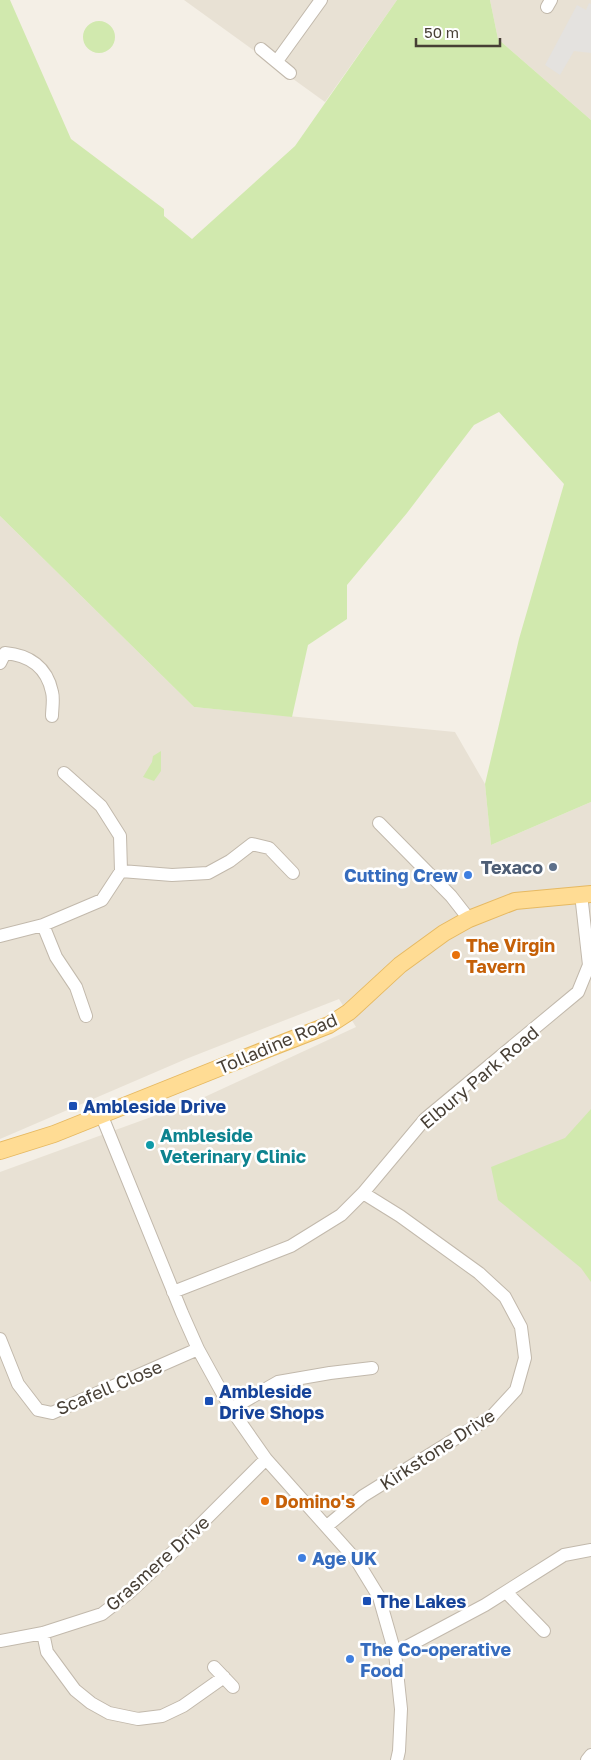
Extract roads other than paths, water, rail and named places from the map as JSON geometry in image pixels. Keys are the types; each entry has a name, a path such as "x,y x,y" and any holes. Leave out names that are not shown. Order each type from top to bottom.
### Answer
{"main road":[{"name":"Tolladine Road","path":"0,1152 54,1134 329,1025 349,1012 365,995 400,965 444,933 470,919 515,901 586,894"}],"street":[{"path":"277,61 321,0"},
{"path":"261,49 290,72"},
{"path":"0,663 5,653 23,656 36,662 44,671 52,693 52,716"},
{"path":"0,936 42,925 102,900 121,871 120,836 101,806 64,773"},
{"path":"379,824 451,896 470,919"},
{"path":"121,871 172,875 208,873 230,861 252,844 269,848 293,874"},
{"name":"Elbury Park Road","path":"174,1292 291,1246 341,1215 363,1193 425,1118 578,992 589,965 586,894"},
{"path":"42,925 56,957 76,988 86,1016"},
{"path":"101,1114 198,1349 231,1409 266,1459 357,1561 379,1597 395,1653 401,1709 397,1760"},
{"name":"Kirkstone Drive","path":"327,1526 363,1496 492,1416 516,1390 525,1358 521,1327 505,1297 479,1273 400,1216 363,1193"},
{"name":"Scafell Close","path":"0,1339 18,1384 38,1410 52,1413 198,1349"},
{"path":"231,1409 278,1382 364,1365"},
{"name":"Grasmere Drive","path":"0,1641 42,1633 102,1614 130,1592 176,1549 266,1459"},
{"path":"395,1653 485,1605 564,1555 591,1550"},
{"path":"506,1592 544,1631"},
{"path":"42,1633 47,1652 75,1690 109,1714 138,1719 162,1716 229,1682 214,1667"},
{"path":"587,1760 591,1755"}],"place":[{"name":"Texaco","path":"553,867"},
{"name":"Cutting Crew","path":"468,875"},
{"name":"The Virgin Tavern","path":"456,955"},
{"name":"Ambleside Drive","path":"73,1106"},
{"name":"Ambleside Veterinary Clinic","path":"150,1145"},
{"name":"Ambleside Drive Shops","path":"209,1401"},
{"name":"Domino's","path":"265,1501"},
{"name":"Age UK","path":"302,1558"},
{"name":"The Lakes","path":"367,1601"},
{"name":"The Co-operative Food","path":"350,1659"}]}
